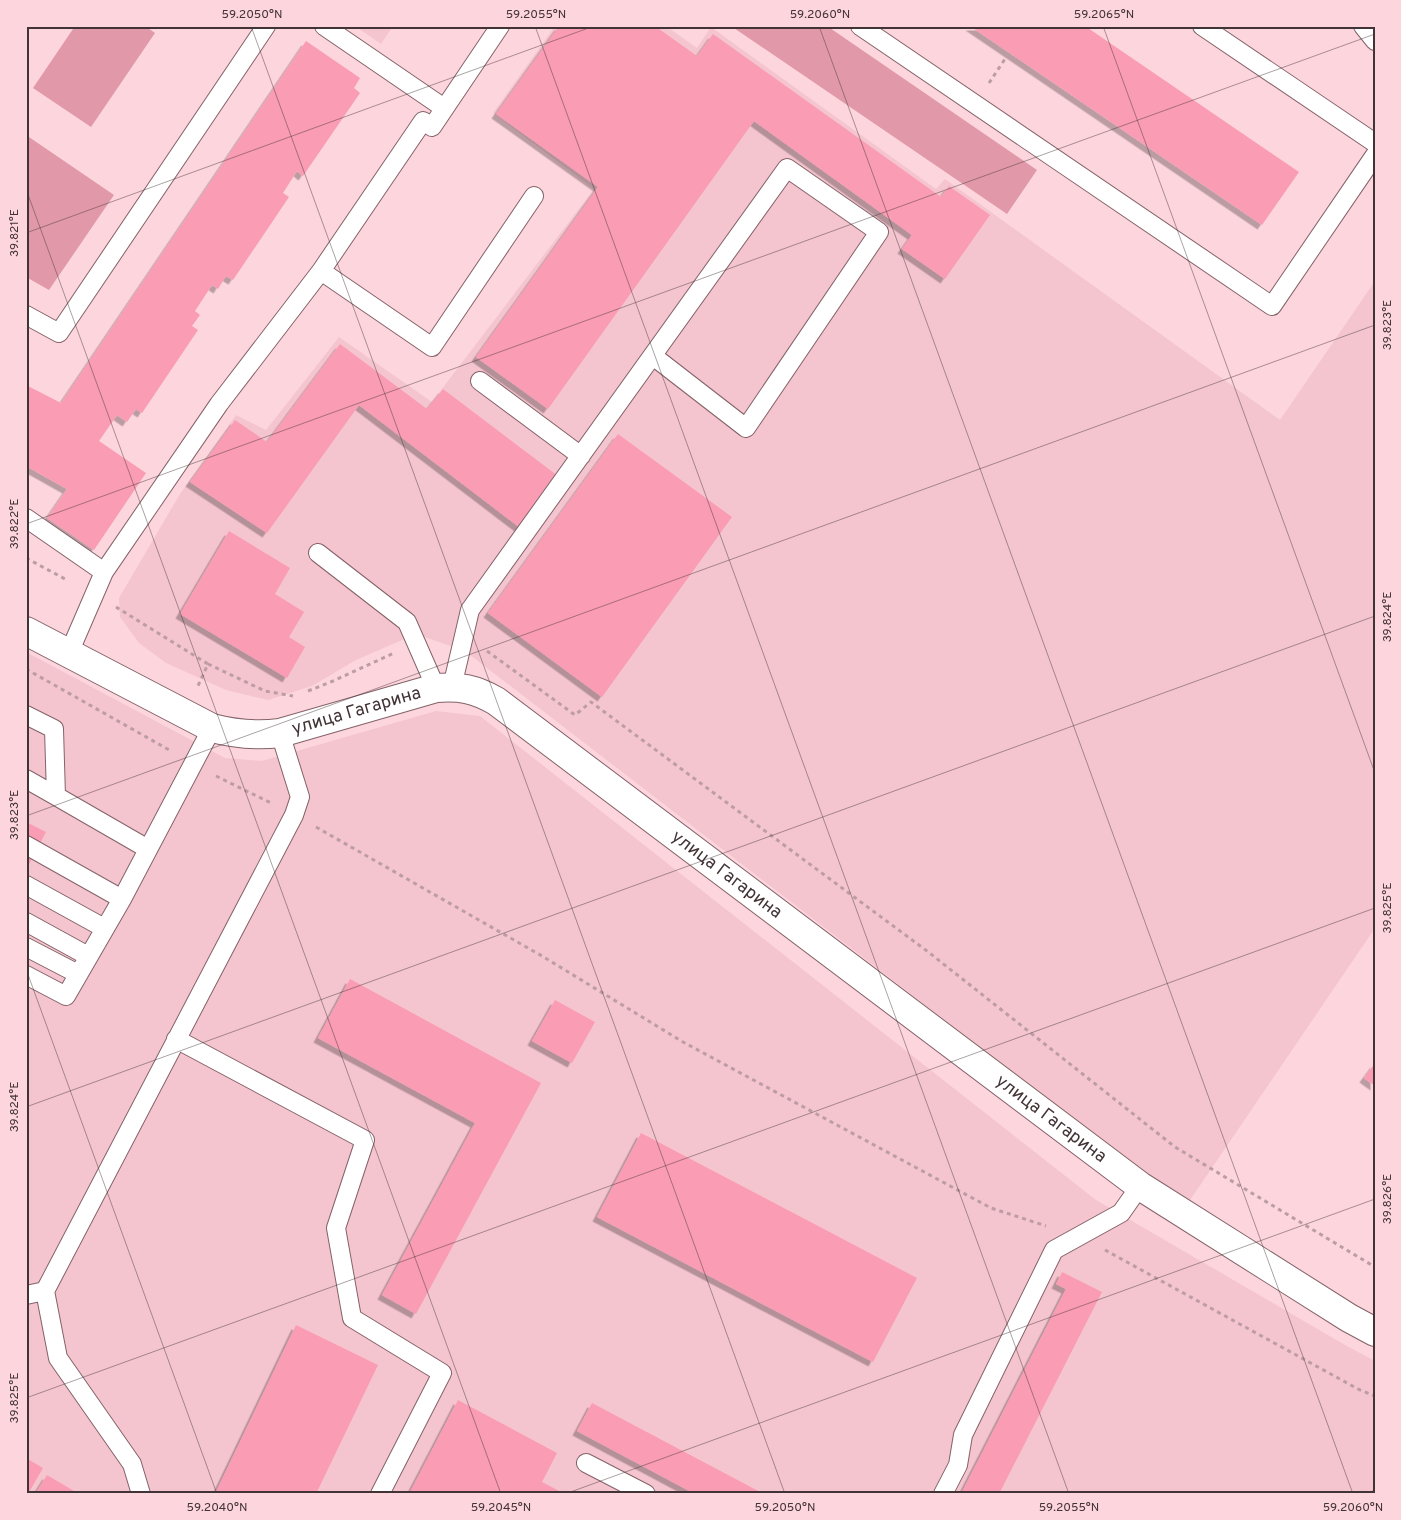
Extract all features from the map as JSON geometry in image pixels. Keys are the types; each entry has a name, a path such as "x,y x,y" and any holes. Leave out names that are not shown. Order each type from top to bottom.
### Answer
{"street":[{"name":"улица Гагарина","path":"26,631 185,715 212,728 230,733 262,736 280,733 444,688 482,693 1140,1186 1349,1318 1375,1332"}],"lane":[{"path":"26,315 59,332 266,26"},
{"path":"324,26 444,108"},
{"path":"69,653 104,572 219,404 321,271 423,121 432,127 500,26"},
{"path":"860,26 1272,306 1375,155"},
{"path":"1202,26 1375,143"},
{"path":"1363,26 1375,41"},
{"path":"444,688 465,635 470,610 787,168 879,232 746,428 653,356"},
{"path":"321,271 432,347 534,196"},
{"path":"480,381 581,456"},
{"path":"26,518 104,572"},
{"path":"318,553 407,622 416,642 444,688"},
{"path":"26,715 54,729 56,796"},
{"path":"26,974 66,996 122,898 212,728"},
{"path":"141,1494 132,1464 58,1358 46,1291 294,815 300,797 280,733"},
{"path":"26,779 148,848"},
{"path":"26,845 122,898"},
{"path":"26,885 104,928"},
{"path":"26,922 88,956"},
{"path":"26,947 78,974"},
{"path":"176,1039 365,1140 336,1228 352,1318 442,1373 380,1494"},
{"path":"943,1494 958,1465 962,1435 1054,1250 1121,1213 1140,1186"},
{"path":"26,1295 46,1291"},
{"path":"586,1462 646,1494"}],"path":[{"path":"975,104 1010,53"},
{"path":"26,558 95,595 208,664 265,691 293,697 333,681 416,642"},
{"path":"465,635 575,716 591,702 927,951 1176,1147 1375,1267"},
{"path":"185,715 208,664"},
{"path":"26,669 194,765 294,815 542,956 683,1042 991,1208 1079,1236 1358,1389 1375,1396"}],"shaded area":[{"path":"75,26 145,26 155,33 91,127 33,88"},
{"path":"355,26 393,26 381,44"},
{"path":"555,26 666,26 697,48 711,27 936,189 945,179 1280,420 1375,281 1375,928 1186,1206 465,651 416,634 356,660 312,686 268,700 226,690 166,663 139,643 120,617 119,598 180,494 236,415 266,430 339,337 432,402 594,189 493,113"},
{"path":"731,26 827,26 1037,170 1007,214"},
{"path":"26,135 114,195 49,290 26,277"},
{"path":"26,652 225,758 262,761 436,711 480,716 1096,1200 1375,1361 1375,1494 26,1494"}],"building":[{"path":"559,26 655,26 697,56 713,34 941,197 949,186 990,215 945,279 902,249 912,235 754,121 548,409 476,357 598,187 496,114"},
{"path":"970,26 1085,26 1299,172 1262,225"},
{"path":"306,41 360,78 354,88 360,93 303,176 297,171 283,193 289,197 233,280 226,276 218,289 212,285 195,311 200,315 192,326 198,330 142,413 136,409 127,422 117,415 99,441 146,473 94,550 47,518 67,489 26,466 26,385 61,403"},
{"path":"340,344 427,409 443,389 562,479 523,530 359,405 267,533 190,482 235,420 267,442"},
{"path":"618,434 732,517 602,697 488,613"},
{"path":"229,531 290,568 275,594 304,612 289,637 305,647 287,678 180,614"},
{"path":"26,822 46,832 26,870"},
{"path":"350,979 541,1083 416,1314 382,1295 475,1123 318,1038"},
{"path":"555,1000 595,1022 572,1063 532,1041"},
{"path":"1375,1063 1375,1086 1364,1078"},
{"path":"641,1133 917,1278 873,1362 597,1217"},
{"path":"1062,1272 1102,1292 999,1494 961,1494 1066,1289 1056,1284"},
{"path":"296,1325 378,1365 316,1494 215,1494"},
{"path":"458,1400 557,1453 542,1482 565,1494 409,1494"},
{"path":"592,1403 764,1494 695,1494 577,1431"},
{"path":"26,1458 43,1468 28,1494 26,1494"},
{"path":"47,1475 79,1494 35,1494"}]}
